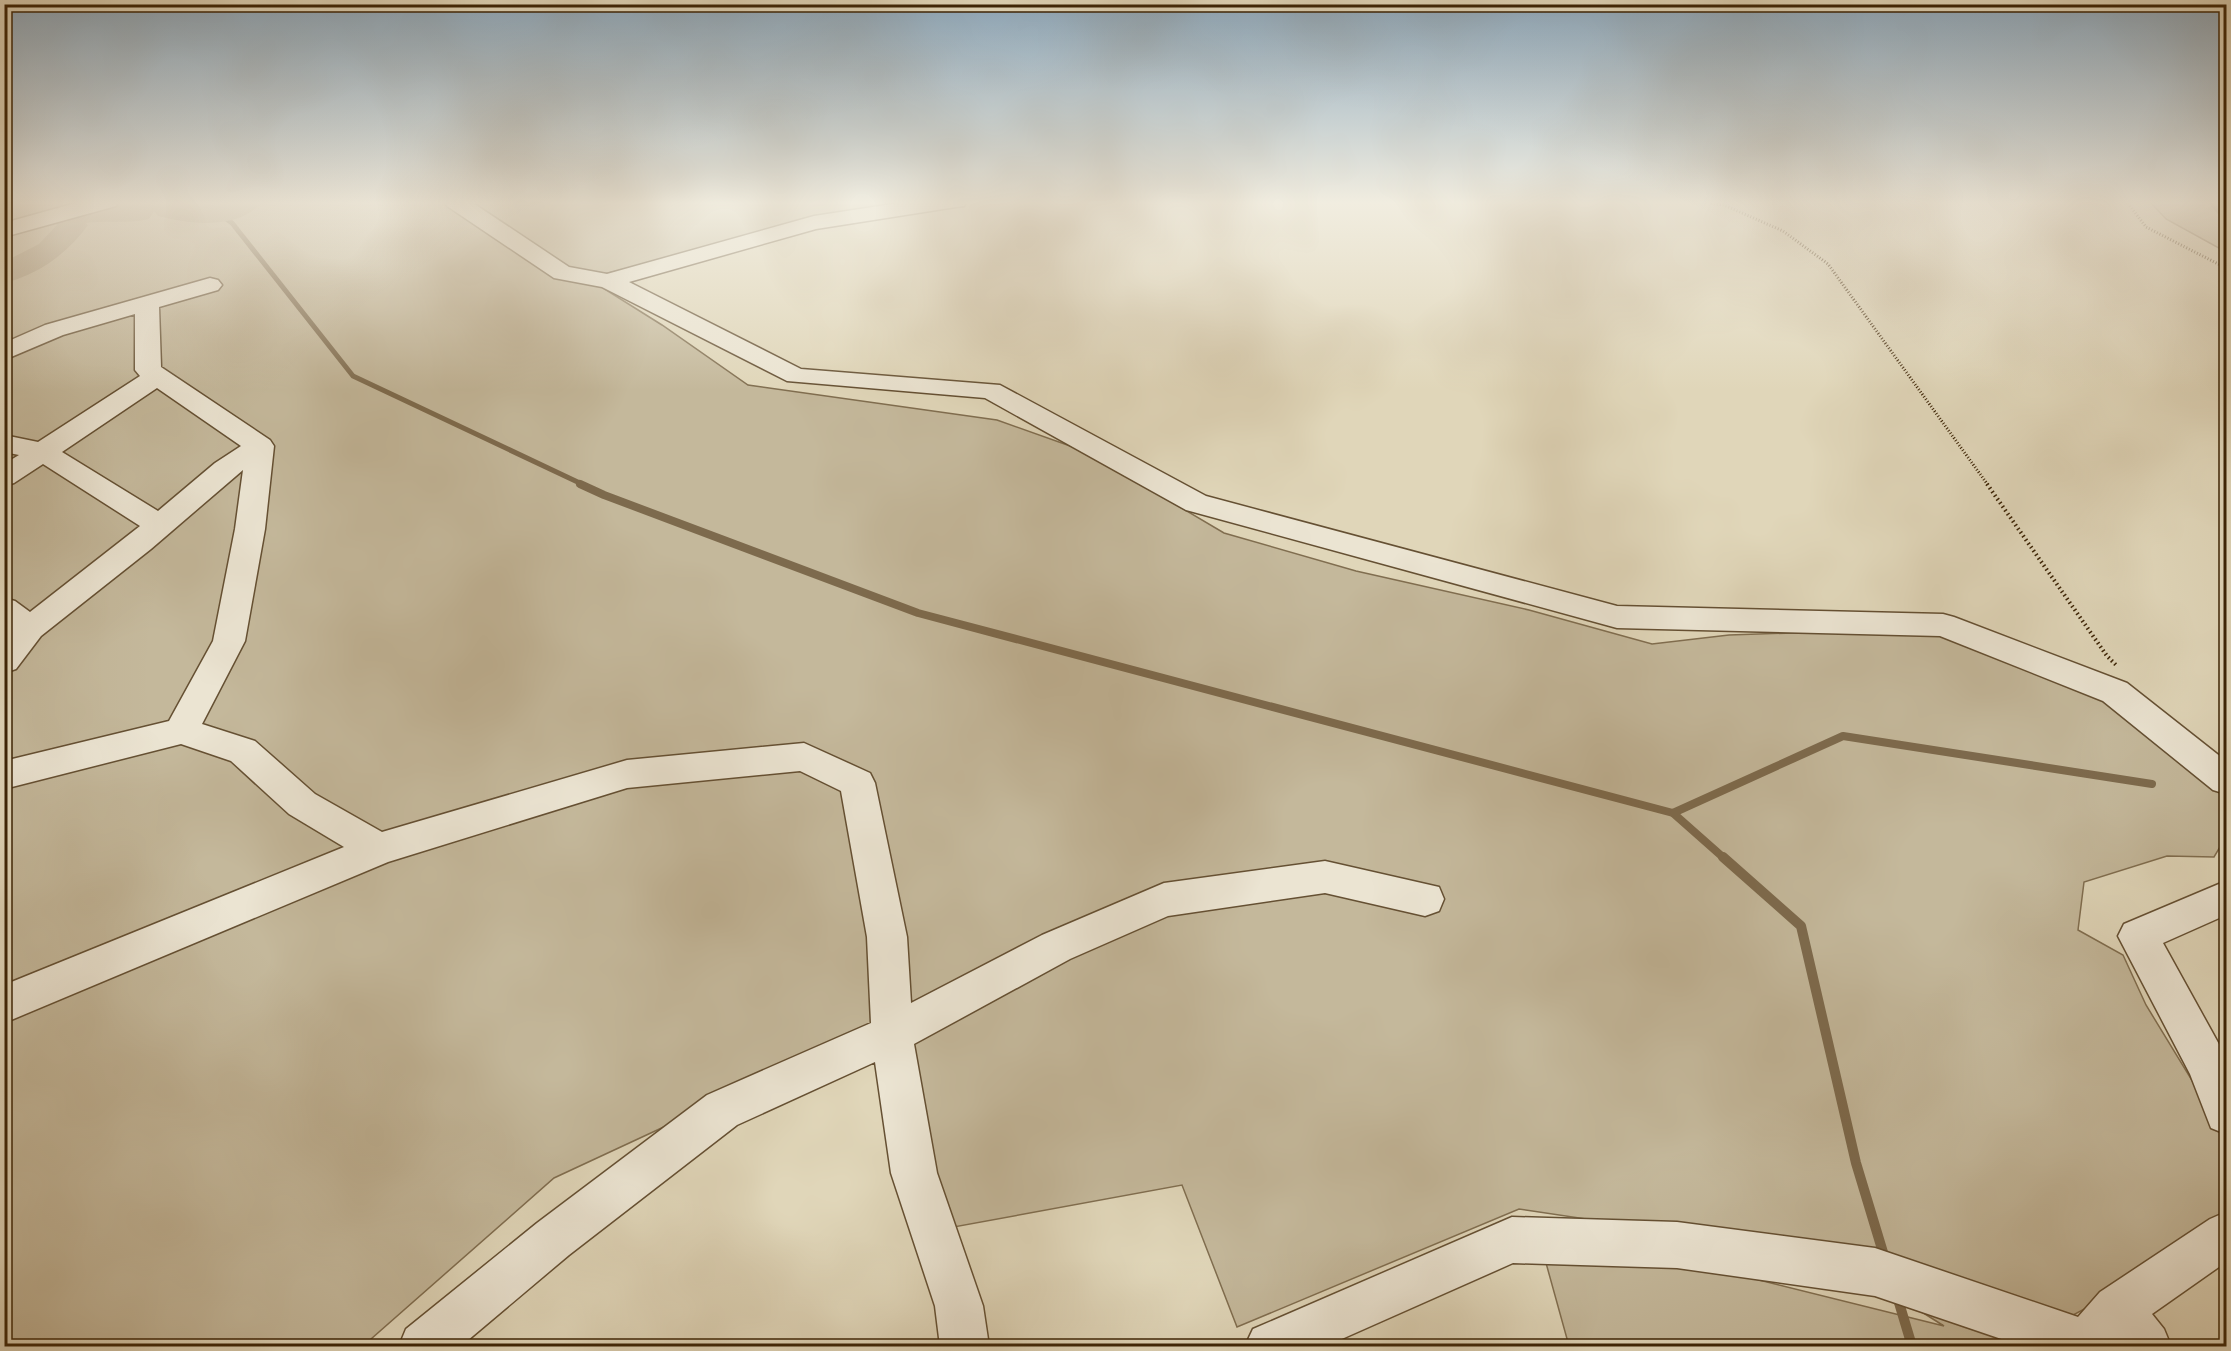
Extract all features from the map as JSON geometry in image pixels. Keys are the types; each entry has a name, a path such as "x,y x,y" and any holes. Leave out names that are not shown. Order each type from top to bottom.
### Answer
{"lane":[{"path":"549,264 562,273 608,281 796,376 991,391 1196,503 1617,617 1943,625 2115,692 2226,780"},
{"path":"608,281 668,264"},
{"path":"4,352 54,330 210,285"},
{"path":"147,303 148,370 260,446"},
{"path":"4,477 158,376"},
{"path":"4,443 43,452 160,525"},
{"path":"4,661 30,628 160,525 225,469 260,446"},
{"path":"181,731 229,641 250,529 260,446"},
{"path":"4,609 30,628"},
{"path":"4,775 181,731 243,751 302,804 379,849"},
{"path":"4,1004 379,849 627,774 804,757 857,783 888,936 892,1034 914,1173 959,1306 965,1347"},
{"path":"423,1347 554,1239 722,1110 892,1034 1056,947 1164,900 1325,877 1425,899"},
{"path":"2226,898 2138,936 2209,1066 2226,1113"},
{"path":"1270,1347 1512,1240 1677,1245 1875,1272 2086,1344 2117,1309 2226,1235"},
{"path":"2117,1309 2148,1347"}],"path":[{"path":"1828,264 1945,424 2107,656 2123,672"}],"shaded area":[{"path":"5,264 645,264 587,278 662,325 748,385 997,420 1087,452 1224,533 1356,571 1529,610 1652,644 1729,635 1884,630 1985,638 2104,685 2223,779 2226,792 2226,837 2214,857 2167,856 2084,882 2078,930 2123,955 2146,1005 2218,1123 2226,1149 2226,1221 2184,1256 2056,1324 2089,1346 1569,1346 1546,1263 1654,1250 1759,1280 1944,1326 1833,1256 1519,1209 1237,1327 1182,1185 921,1233 881,1026 554,1178 363,1346 5,1346"}],"waterway":[{"path":"4,274 23,264"},
{"path":"264,264 353,376 584,485"},
{"path":"580,484 918,613 1673,813"},
{"path":"1673,813 1843,736 2152,784"},
{"path":"1673,813 1725,859"},
{"path":"1723,857 1801,926 1856,1163 1885,1259"},
{"path":"1897,1296 1912,1346"}]}
